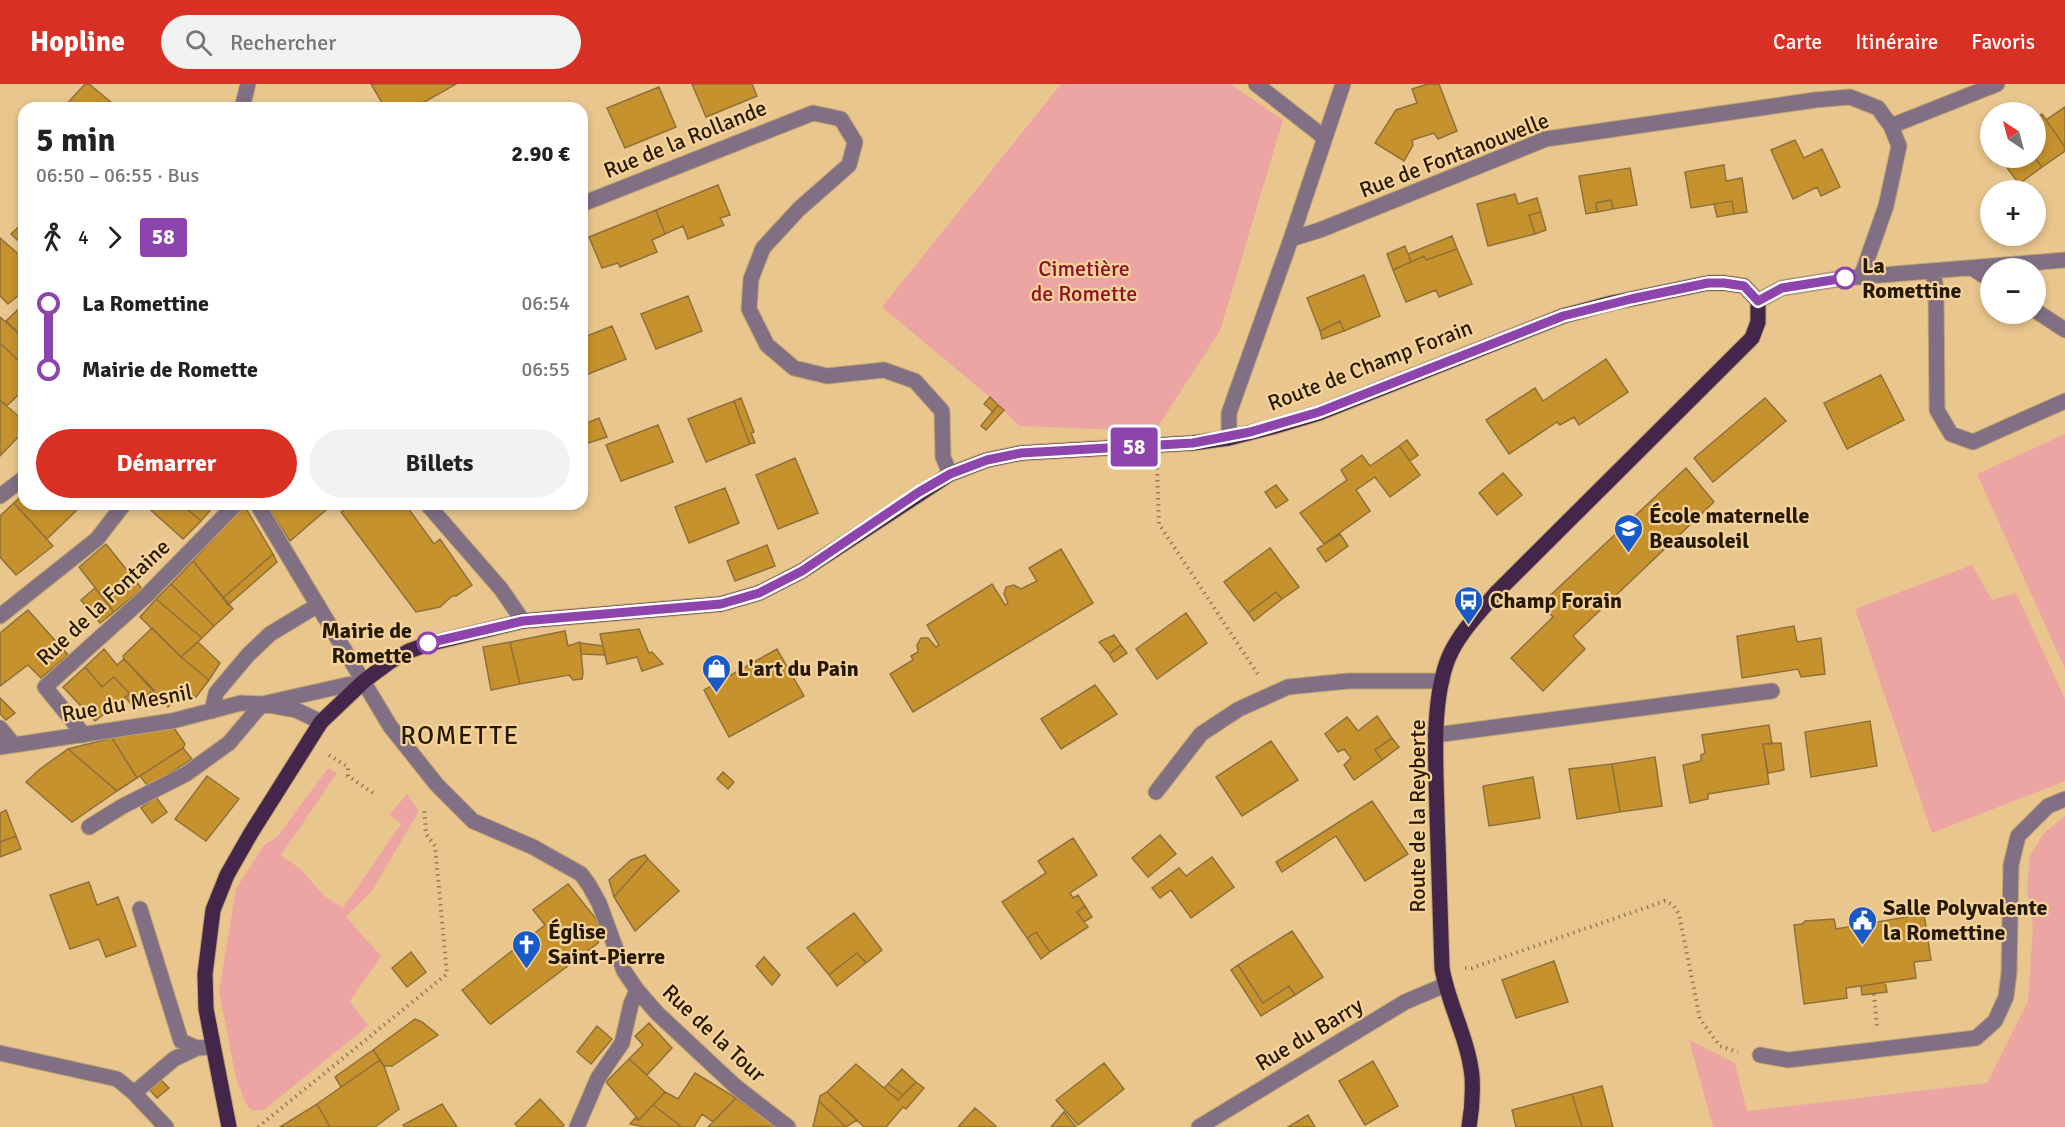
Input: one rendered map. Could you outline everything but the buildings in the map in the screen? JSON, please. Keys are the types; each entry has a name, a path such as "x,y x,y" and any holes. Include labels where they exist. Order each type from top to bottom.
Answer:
{"main road":[{"name":"Route de Champ Forain","path":"229,1127 206,1009 205,974 213,910 227,875 250,832 321,722 364,681 409,651 428,644 523,621 721,604 759,593 802,571 919,492 950,474 987,460 1021,453 1156,446 1228,438 1319,412 1563,316 1612,303 1708,283 1744,286 1758,301"},
{"name":"Route de la Reyberte","path":"1469,1127 1472,1109 1472,1075 1442,968 1435,735 1448,661 1454,647 1496,593 1752,338 1758,322 1758,301"}],"street":[{"path":"244,102 248,84"},
{"path":"1256,84 1325,138"},
{"path":"1228,438 1229,413 1343,84"},
{"path":"1861,277 1886,206 1899,146 1891,126 1997,84"},
{"name":"Rue de Fontanouvelle","path":"1291,239 1320,230 1546,139 1850,97 1878,108 1891,126"},
{"name":"Rue de la Rollande","path":"588,202 813,113 841,119 855,142 849,165 799,209 763,248 751,279 749,309 767,345 794,368 827,376 884,370 915,381 942,411 943,457 950,474"},
{"path":"1758,301 1782,288 1861,277 2065,260"},
{"path":"1972,268 1980,273"},
{"path":"1933,271 1936,290 1936,410 1951,434 1973,442 2065,401"},
{"path":"2046,317 2065,330"},
{"path":"0,496 18,482"},
{"path":"0,616 97,539 119,510"},
{"name":"Rue de la Fontaine","path":"84,735 45,687 147,595 230,510"},
{"name":"Rue de la Tour","path":"261,510 390,726 437,785 472,821 533,847 581,874 590,885 599,903 624,971 637,990 657,1013 735,1086 788,1127"},
{"path":"432,510 501,589 523,621"},
{"path":"212,711 216,693 248,655 270,634 318,605"},
{"name":"Rue du Mesnil","path":"262,704 364,681"},
{"path":"1156,792 1201,734 1239,709 1288,687 1348,681 1443,681"},
{"path":"1435,735 1772,691"},
{"name":"Rue du Mesnil","path":"7,746 172,721 240,703 296,710 321,722"},
{"path":"89,827 123,806 186,774 229,743 262,704"},
{"path":"0,728 7,746"},
{"path":"1760,1055 1788,1060 1976,1038 1995,1021 2006,997 2009,973 2011,865 2018,836 2048,806 2065,799"},
{"path":"140,909 181,1041 197,1048"},
{"name":"Rue du Barry","path":"1199,1127 1404,1002 1445,985"},
{"path":"577,1127 598,1078 622,1043 631,1004 637,990"},
{"path":"134,1093 174,1059 197,1048 213,1047"},
{"path":"0,1053 117,1079 134,1093 166,1127"}],"path":[{"path":"1156,446 1159,524 1272,694"},
{"path":"337,759 348,767 348,776 373,793"},
{"path":"258,1127 447,974 435,846 426,834 424,803"},
{"path":"1442,968 1472,968 1665,901 1673,905 1679,914 1700,1019 1720,1046 1734,1051 1760,1055"},
{"path":"1874,994 1879,1049"}],"green space":[{"name":"Cimetière de Romette","path":"1061,84 1230,84 1283,120 1220,331 1155,431 1019,426 990,397 882,307"},
{"path":"2065,434 2065,669 1977,474"},
{"path":"1972,565 1992,600 2016,593 2065,699 2065,781 1932,833 1855,609"},
{"path":"328,768 337,773 281,855 303,871 323,895 343,908 401,824 389,815 407,794 419,811 372,891 346,917 381,956 350,1001 368,1026 265,1109 252,1111 246,1104 236,1078 219,991 236,889 264,845 277,837"},
{"path":"2065,816 2065,1127 1713,1127 1689,1040 1735,1063 1747,1111 1987,1083 2028,1001 2033,928 2027,888 2030,856 2044,833"}],"bus line":[{"name":"58","path":"428,643 523,621 721,604 759,593 802,571 919,492 950,474 987,460 1021,453 1156,446 1228,438 1319,412 1517,333 1596,307 1708,283 1744,286 1758,301 1782,288 1845,278"}],"place":[{"name":"La Romettine","path":"1845,278"},
{"name":"École maternelle Beausoleil","path":"1628,554"},
{"name":"Champ Forain","path":"1469,626"},
{"name":"Mairie de Romette","path":"428,643"},
{"name":"L'art du Pain","path":"716,694"},
{"name":"Salle Polyvalente la Romettine","path":"1862,946"},
{"name":"Église Saint-Pierre","path":"527,970"}],"district":[{"name":"ROMETTE","path":"460,736"}]}
